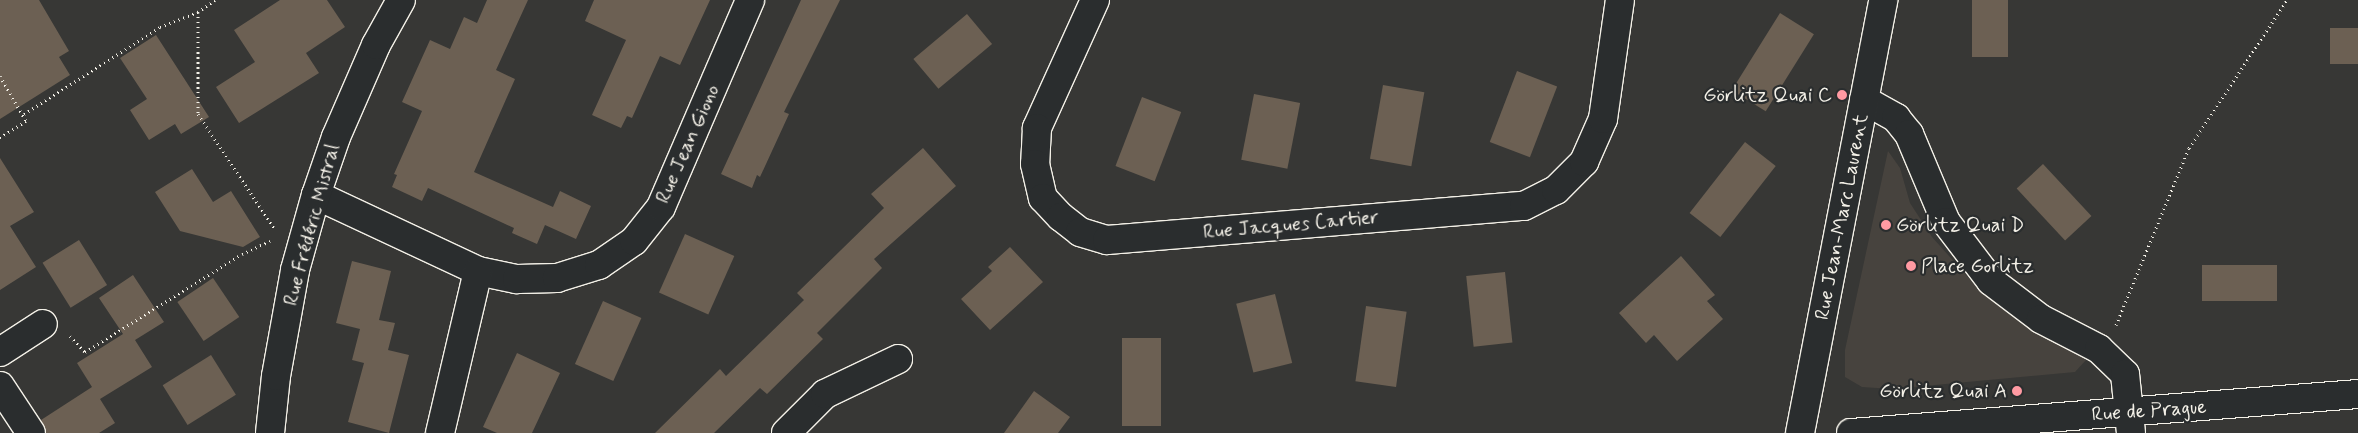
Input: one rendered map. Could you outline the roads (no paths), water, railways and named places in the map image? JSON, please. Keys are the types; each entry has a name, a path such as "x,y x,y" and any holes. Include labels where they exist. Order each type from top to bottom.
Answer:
{"street":[{"name":"Rue Frédéric Mistral","path":"270,433 276,376 295,270 316,196 336,137 376,45 401,0"},
{"name":"Rue Jean Giono","path":"316,196 478,271 517,279 557,278 599,265 634,241 661,208 750,0"},
{"name":"Rue Jacques Cartier","path":"1095,0 1037,128 1034,164 1043,198 1061,217 1080,232 1107,240 1524,206 1556,190 1584,162 1603,119 1620,0"},
{"name":"Rue Jean-Marc Laurent","path":"1800,433 1884,0"},
{"path":"1864,100 1896,118 1909,134 1946,222 1991,281 2040,319 2099,349 2126,374 2130,423"},
{"path":"440,433 478,271"},
{"path":"0,352 43,324"},
{"path":"786,433 825,394 898,359"},
{"path":"0,386 30,433"},
{"name":"Rue de Prague","path":"1851,433 2130,423 2358,394"}],"place":[{"name":"Görlitz Quai C","path":"1842,95"},
{"name":"Görlitz Quai D","path":"1886,225"},
{"name":"Place Gorlitz","path":"1911,266"},
{"name":"Görlitz Quai A","path":"2017,391"}]}
